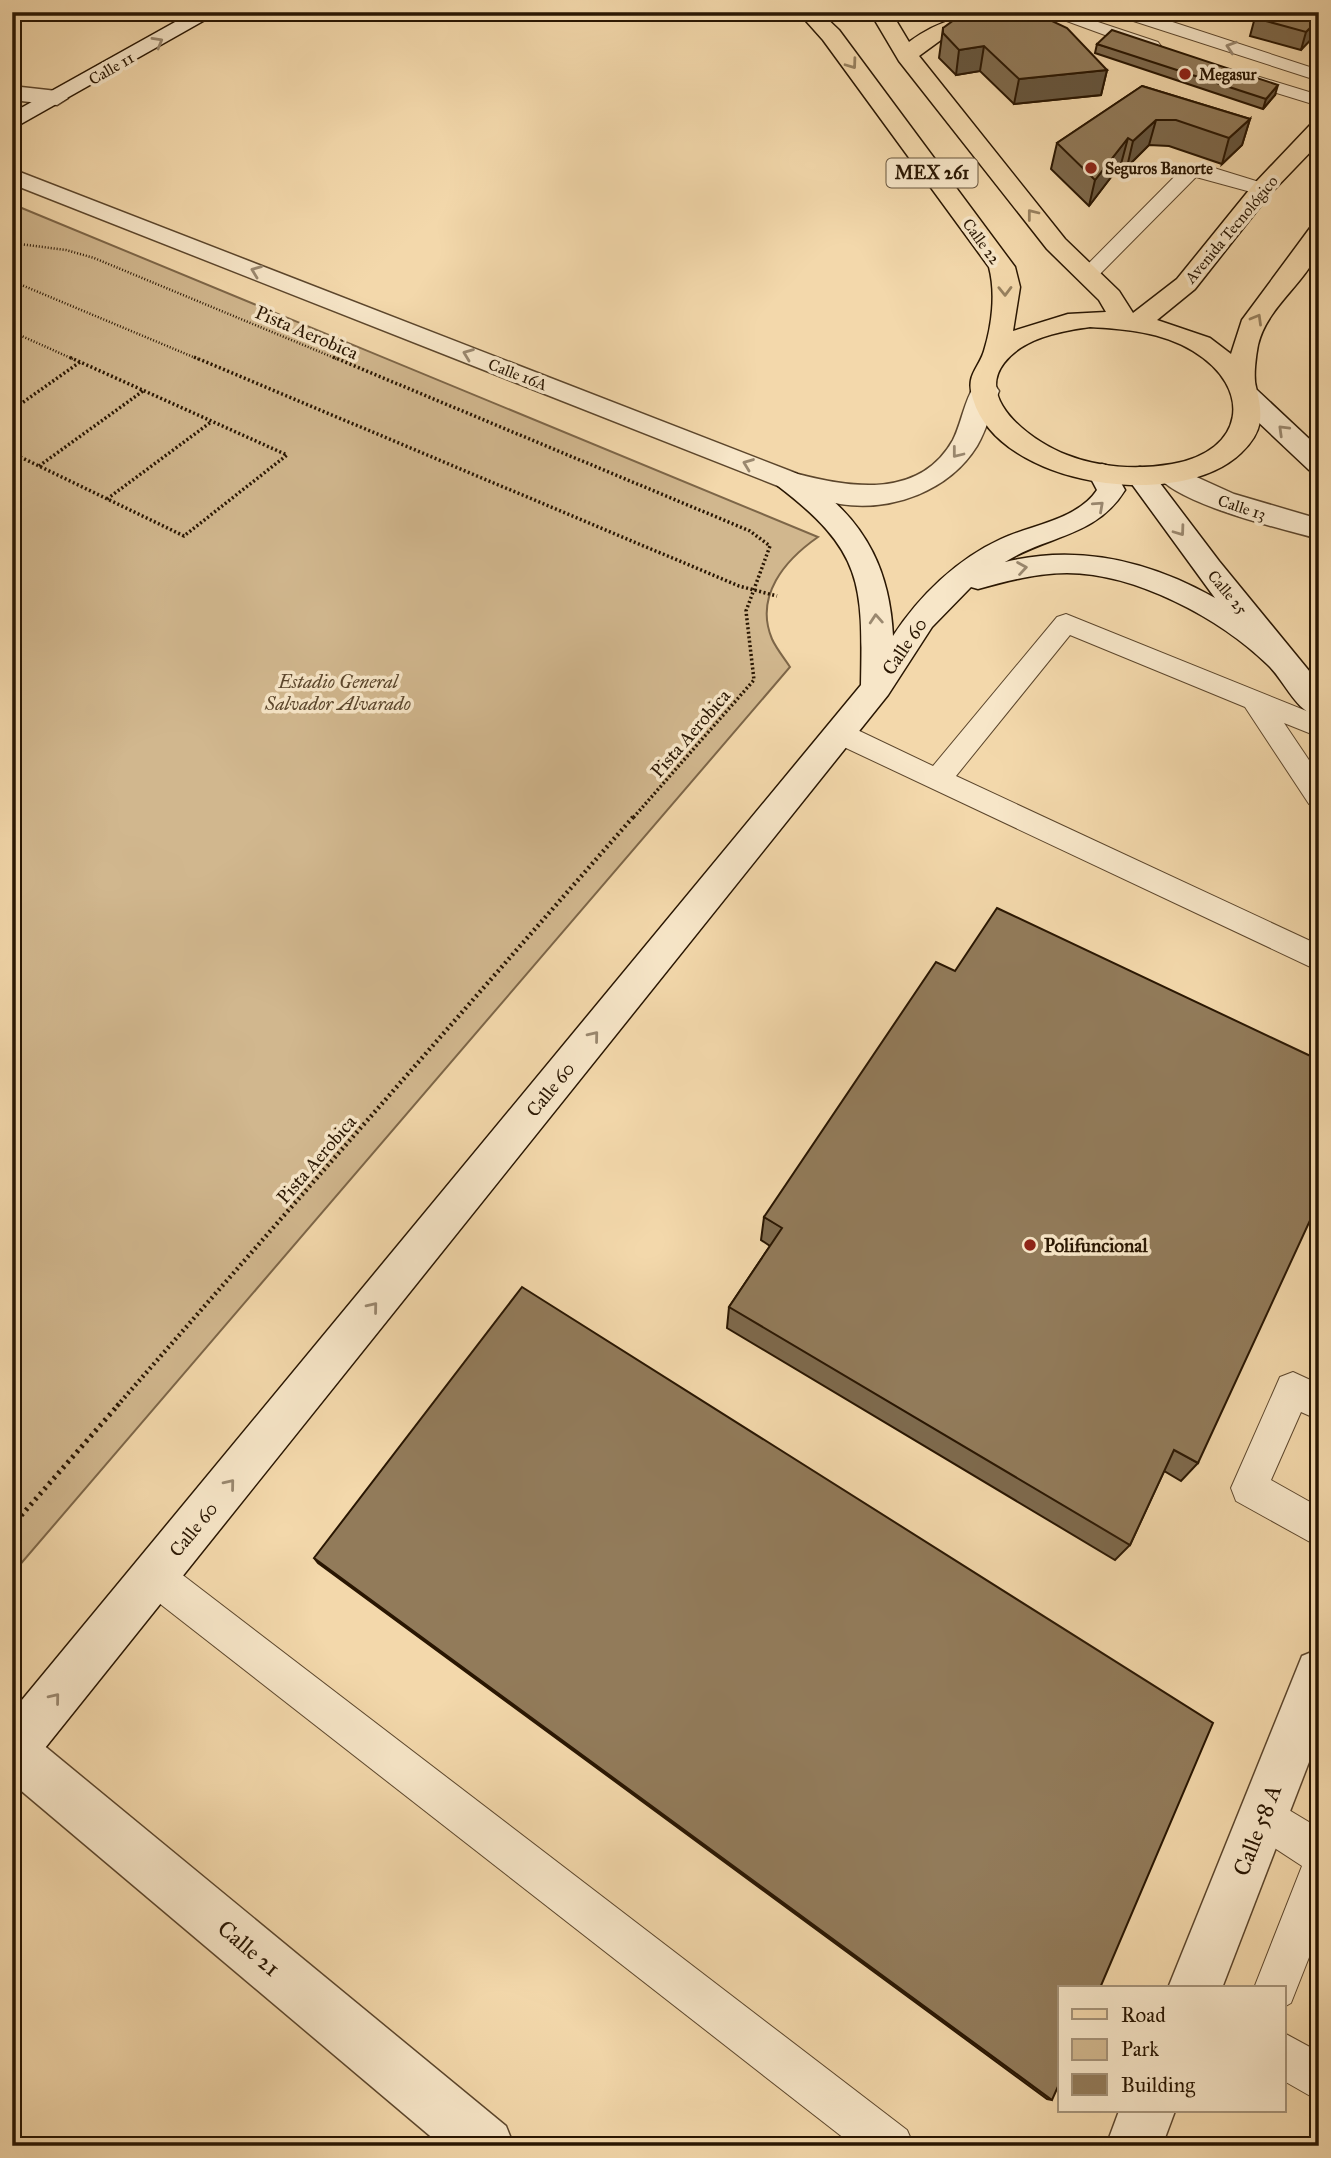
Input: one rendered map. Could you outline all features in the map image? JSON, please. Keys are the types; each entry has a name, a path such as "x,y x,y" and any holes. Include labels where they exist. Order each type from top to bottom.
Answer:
{"main road":[{"name":"Calle 11","path":"12,122 209,12"},
{"name":"Calle 22","path":"808,12 831,35 1002,267 1007,287 997,352"},
{"name":"MEX 261","path":"880,12 907,56 1055,244 1110,296 1131,322"},
{"path":"907,56 920,40 944,28 998,12"},
{"path":"12,93 57,98"},
{"name":"Avenida Tecnológico","path":"1131,322 1186,284 1262,189 1319,129"},
{"name":"Calle 16A","path":"12,176 788,480 845,495 894,493 924,482 946,467 963,446 985,391"},
{"path":"1319,233 1255,320 1245,345 1244,390 1248,422 1234,445 1206,464 1170,474 1140,476 1102,473 1063,463 1021,442 1003,426 991,409 985,391 985,378 997,352 1016,337 1042,326 1090,319 1131,322 1160,328 1201,346 1218,358 1244,390 1319,464"},
{"name":"Calle 60","path":"13,1751 877,687 928,612 998,552 1027,537 1089,514 1105,503 1111,490 1102,473"},
{"name":"Calle 13","path":"1170,474 1205,495 1240,508 1319,529"},
{"name":"Calle 25","path":"1140,476 1208,568 1319,706"},
{"path":"788,480 822,503 848,529 866,560 874,593 877,687"},
{"path":"956,586 1020,568 1077,563 1133,574 1186,595 1241,625 1287,663"},
{"name":"Calle 58 A","path":"1196,1986 1319,1673"},
{"name":"Calle 21","path":"13,1751 486,2146"},
{"path":"1134,2146 1147,2112"}],"lane":[{"path":"1050,12 1168,51"},
{"path":"1139,14 1319,76"},
{"path":"1220,69 1319,102"},
{"path":"1088,275 1189,173 1201,170 1262,189"},
{"path":"937,780 1066,623 1319,727"},
{"path":"1254,700 1319,797"},
{"path":"839,733 1319,959"},
{"path":"1319,1403 1293,1389 1249,1488 1319,1528"},
{"path":"154,1576 891,2146"},
{"path":"1262,1815 1319,1853"},
{"path":"1277,1986 1319,1875"},
{"path":"1286,2056 1319,2079"}],"path":[{"name":"Pista Aerobica","path":"12,243 66,250 94,258 750,531 770,546 769,562 751,590 745,615 750,647 757,665 754,680 12,1527"},
{"path":"12,281 751,590 777,596"},
{"path":"12,335 15,333 287,455 184,536 12,453"},
{"path":"12,410 80,362"},
{"path":"39,466 144,391"},
{"path":"107,499 212,421"}],"green space":[{"name":"Estadio General Salvador Alvarado","path":"12,204 818,537 784,568 770,594 767,623 772,639 790,667 12,1574"}],"building":[{"path":"1008,12 1033,12 1067,28 1107,70 1019,79 984,46 959,50 943,33 943,28 954,20"},
{"path":"1261,12 1319,12 1319,19 1306,32 1255,18"},
{"path":"1112,30 1278,85 1266,99 1097,44"},
{"path":"1142,86 1250,119 1229,138 1176,120 1156,120 1133,141 1128,138 1095,180 1057,143"},
{"name":"Polifuncional","path":"997,908 1319,1060 1319,1201 1198,1463 1174,1450 1130,1545 729,1307 782,1228 764,1217 936,962 955,971"},
{"path":"522,1287 1213,1723 1101,1986 1058,1986 1058,2086 1052,2100 314,1558"}],"place":[{"name":"Megasur","path":"1185,74"},
{"name":"Seguros Banorte","path":"1091,168"},
{"name":"Polifuncional","path":"1030,1245"}]}
